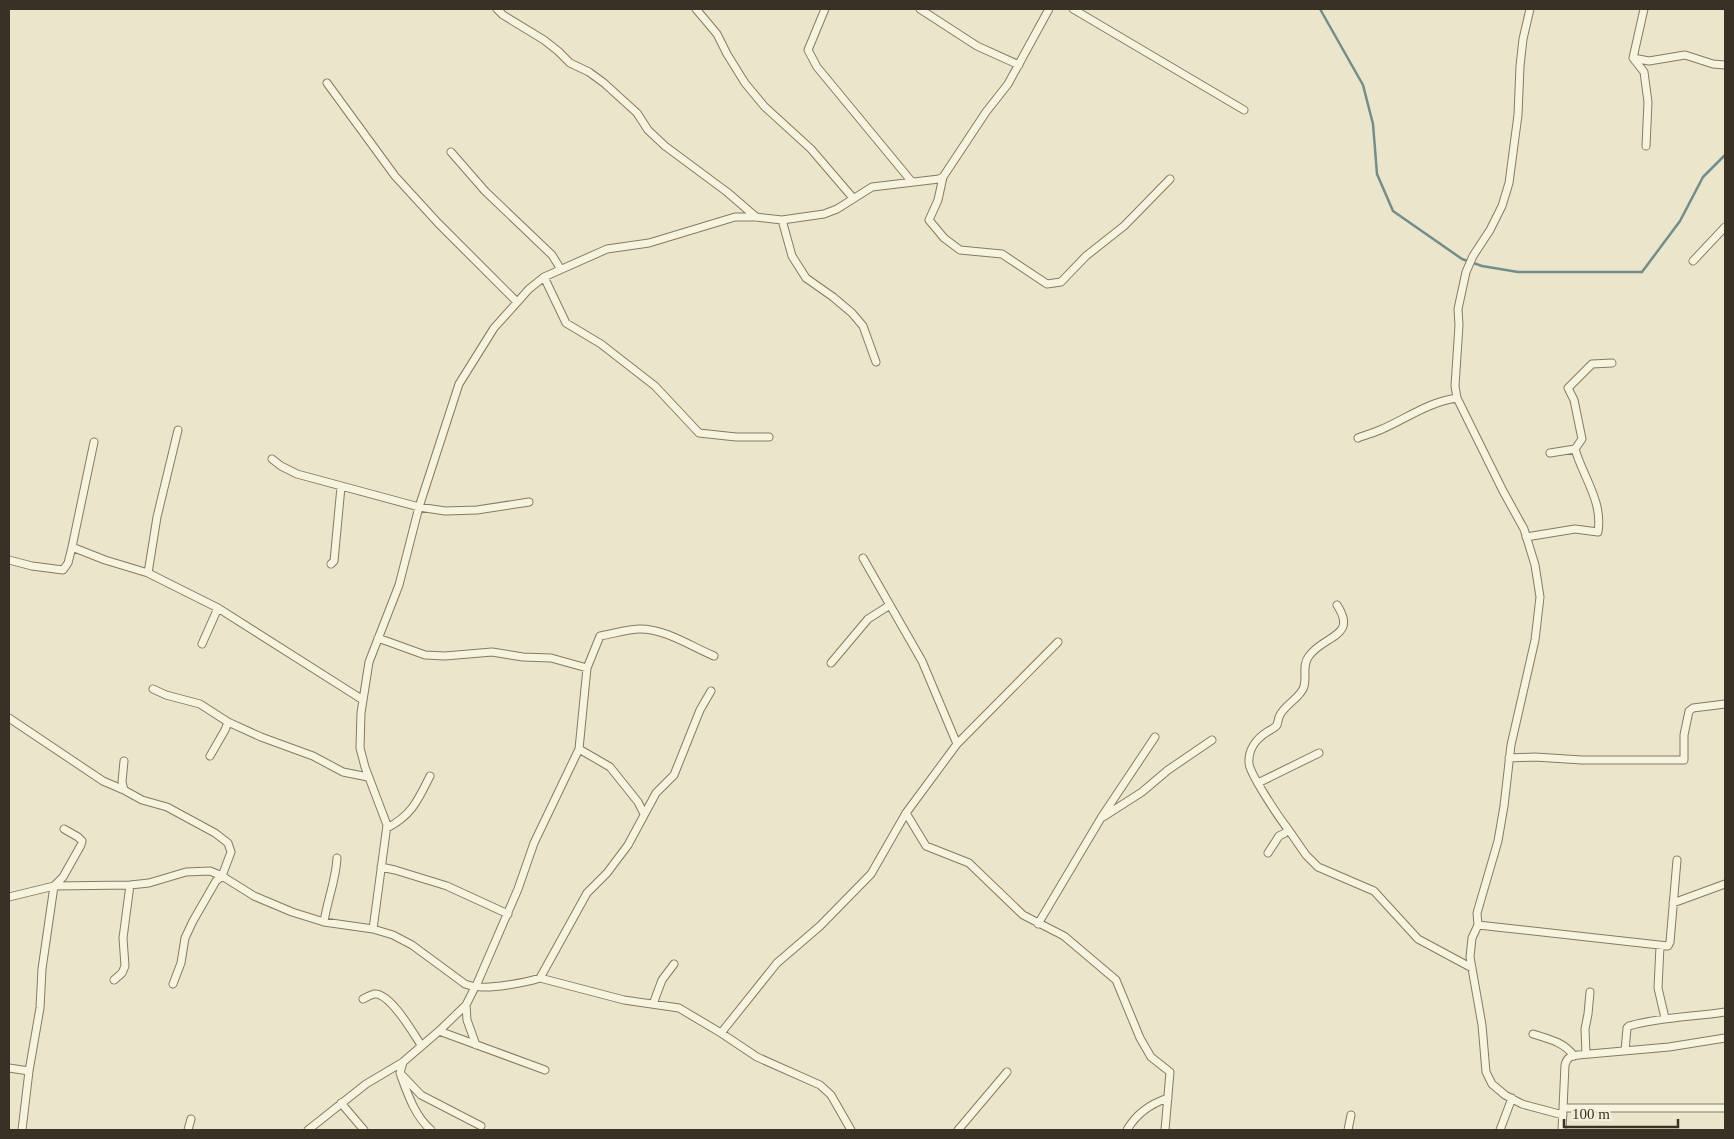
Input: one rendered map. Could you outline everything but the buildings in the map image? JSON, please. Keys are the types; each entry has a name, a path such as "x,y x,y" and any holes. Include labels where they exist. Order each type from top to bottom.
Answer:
{"street":[{"path":"497,9 503,15 558,51 570,63 589,72 604,83 637,112 648,130 665,146 727,192 756,217"},
{"path":"696,9 717,34 727,54 751,91 764,106 811,149 853,198"},
{"path":"824,9 808,50 817,67 912,182"},
{"path":"920,9 978,46 1019,65"},
{"path":"1049,9 1008,84 986,112 943,176 938,200 929,220 944,238 960,250 1002,254 1047,284 1061,282 1086,256 1124,226 1170,179"},
{"path":"1073,9 1244,110"},
{"path":"1530,9 1523,39 1518,115 1509,184 1498,214 1472,258 1458,309 1459,324 1455,386 1457,398 1526,537 1535,564 1540,597 1535,640 1514,728 1498,841 1477,913 1478,925 1472,938 1470,957 1482,1025 1486,1072 1492,1084 1505,1095 1522,1104 1564,1111 1725,1108"},
{"path":"1633,58 1644,9"},
{"path":"1633,58 1649,61 1685,55 1713,64 1725,65"},
{"path":"1633,58 1644,72 1648,102 1646,146"},
{"path":"327,83 395,176 438,223 517,302"},
{"path":"451,152 485,190 552,255 560,268"},
{"path":"373,929 387,828 368,777 360,748 363,700 369,662 399,585 413,538 419,507 460,384 494,328 528,289 544,277 560,268 607,249 649,244 735,217 782,220 824,214 837,209 872,187 943,176"},
{"path":"782,220 792,256 806,278 833,297 863,326 876,362"},
{"path":"1693,261 1725,227"},
{"path":"544,277 566,323 601,344 655,386 699,433 736,437 768,436"},
{"path":"1550,453 1575,449 1582,439 1574,400 1568,388 1592,364 1612,363"},
{"path":"1358,438 1381,430 1426,407 1457,398"},
{"path":"148,573 157,517 178,430"},
{"path":"9,560 32,566 63,570 68,563 72,547 94,442"},
{"path":"1526,537 1575,528 1598,532 1600,520 1597,503 1575,449"},
{"path":"272,459 296,474 419,507 445,511 469,510 529,502"},
{"path":"331,564 334,561 342,487"},
{"path":"72,547 105,560 148,573 218,608 363,700"},
{"path":"863,558 922,661 958,744"},
{"path":"831,663 868,619 890,605"},
{"path":"1337,605 1344,616 1345,623 1342,630 1308,656 1304,666 1305,682 1302,690 1280,713 1278,725 1254,743 1249,754 1248,766 1306,855 1318,867 1374,891 1418,939 1472,968"},
{"path":"202,644 218,608"},
{"path":"308,1130 366,1084 403,1062 466,1005 508,914 534,844 579,749 587,668 600,636 637,629 653,630 669,635 714,656"},
{"path":"378,638 425,655 445,656 492,652 523,657 550,658 587,668"},
{"path":"721,1033 777,962 820,926 870,874 906,813 958,744 1058,642"},
{"path":"153,689 166,695 200,704 228,722 261,738 313,756 343,772 368,777"},
{"path":"540,978 587,893 607,873 628,845 656,793 674,775 700,710 711,692"},
{"path":"1509,758 1684,760 1684,735 1689,711 1694,708 1725,704"},
{"path":"9,718 104,781 142,800 167,807 228,843 231,852 222,876 216,881 185,938 182,963 173,984"},
{"path":"210,756 228,722"},
{"path":"1038,924 1101,818 1154,737"},
{"path":"1101,818 1142,792 1168,770 1212,740"},
{"path":"579,749 610,768 638,802 644,814"},
{"path":"1258,783 1319,753"},
{"path":"124,761 122,782 124,790"},
{"path":"387,828 400,821 410,812 419,800 430,776"},
{"path":"906,813 926,846 969,863 1022,915 1064,936 1116,980 1140,1038 1151,1057 1170,1072 1165,1130"},
{"path":"22,1130 29,1072 40,1008 42,969 54,886 63,877 82,841 64,829"},
{"path":"1268,852 1279,836 1288,829"},
{"path":"324,922 337,858"},
{"path":"1478,925 1668,946 1670,942 1677,860"},
{"path":"381,867 448,886 508,914"},
{"path":"9,897 54,886 130,886 149,883 186,872 210,871 222,876 254,896 292,912 324,922 373,929 394,935 412,945 465,984 485,987 528,982 540,978 624,1000 679,1008 757,1057 820,1085 831,1094 851,1130"},
{"path":"1673,903 1725,884"},
{"path":"114,980 122,973 125,966 123,938 130,886"},
{"path":"1660,946 1658,983 1665,1018"},
{"path":"653,1004 662,980 674,964"},
{"path":"1586,1054 1585,1029 1590,992"},
{"path":"363,999 375,994 388,1001 396,1008 421,1045"},
{"path":"466,1005 467,1020 476,1044"},
{"path":"1625,1051 1626,1028 1629,1026 1665,1018 1696,1017 1725,1012"},
{"path":"439,1031 545,1070"},
{"path":"1533,1034 1560,1043 1569,1049 1574,1056"},
{"path":"1562,1130 1566,1062 1568,1058 1586,1054 1669,1047 1725,1038"},
{"path":"403,1062 400,1073 410,1100 424,1124 431,1130"},
{"path":"9,1068 29,1072"},
{"path":"958,1130 1007,1072"},
{"path":"400,1073 421,1095 481,1126"},
{"path":"1127,1130 1134,1118 1154,1102 1168,1098"},
{"path":"1500,1130 1512,1098"},
{"path":"341,1102 364,1130"},
{"path":"1348,1130 1351,1115"},
{"path":"188,1130 191,1120"}],"waterway":[{"path":"1320,9 1363,85 1373,124 1377,174 1393,211 1462,259 1482,266 1518,272 1642,272 1680,221 1703,177 1725,155"}]}
